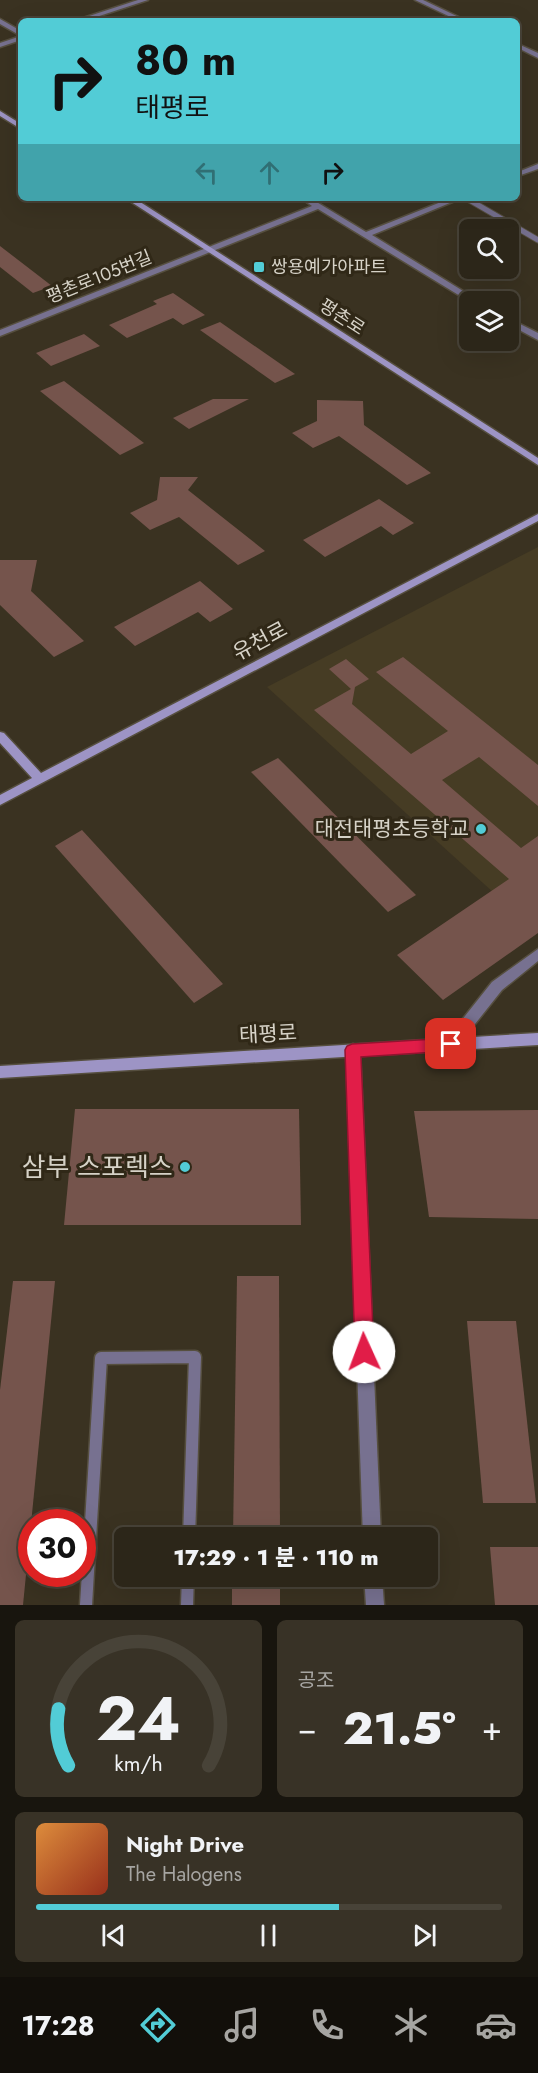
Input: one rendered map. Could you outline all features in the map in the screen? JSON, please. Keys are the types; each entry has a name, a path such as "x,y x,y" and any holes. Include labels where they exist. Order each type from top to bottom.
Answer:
{"main road":[{"path":"0,113 18,125"},
{"name":"평촌로","path":"134,201 538,462"},
{"name":"유천로","path":"0,800 538,517"},
{"path":"0,736 40,779"},
{"name":"태평로","path":"0,1072 538,1039"}],"street":[{"path":"87,18 145,0"},
{"path":"418,0 457,18"},
{"path":"0,21 18,34"},
{"path":"0,45 18,37"},
{"path":"520,47 538,56"},
{"path":"520,173 538,166"},
{"path":"310,201 459,291"},
{"path":"365,235 450,201"},
{"name":"평촌로105번길","path":"0,333 318,206"},
{"path":"519,327 538,338"},
{"path":"451,1044 497,986 538,954"},
{"path":"352,1050 372,1527"},
{"path":"374,1587 375,1605"}],"lane":[{"path":"471,201 538,240"},
{"path":"86,1605 101,1358 195,1357 189,1527"},
{"path":"187,1605 188,1587"}],"shaded area":[{"name":"대전태평초등학교","path":"538,547 538,933 267,687"}],"building":[{"path":"0,246 52,286 33,293 0,267"},
{"path":"173,293 205,315 183,325 173,318 127,338 109,325 157,304 153,301"},
{"path":"220,322 295,374 275,383 200,330"},
{"path":"84,334 100,346 51,366 36,353"},
{"path":"64,381 144,443 120,455 40,391"},
{"path":"213,399 249,399 189,429 173,418"},
{"path":"317,400 363,401 364,425 431,473 407,485 339,436 313,448 292,433 317,421"},
{"path":"160,477 198,477 188,490 265,551 238,565 179,517 150,530 130,513 157,500"},
{"path":"379,499 414,523 393,535 381,526 325,557 303,540"},
{"path":"0,560 37,560 31,591 84,641 54,657 0,605"},
{"path":"200,581 233,609 210,622 198,612 135,646 114,627"},
{"path":"403,657 538,765 538,806 479,757 442,780 521,848 538,836 538,933 443,1000 397,955 509,879 314,710 351,689 329,669 346,659 369,679 355,687 352,704 411,754 448,731 376,672"},
{"path":"278,758 416,895 388,912 251,772"},
{"path":"82,830 223,984 194,1003 55,846"},
{"name":"삼부 스포렉스","path":"75,1109 299,1109 301,1225 64,1225"},
{"path":"538,1110 538,1219 429,1217 414,1111"},
{"path":"237,1276 279,1276 280,1527 233,1527"},
{"path":"13,1281 55,1281 32,1509 18,1509 18,1587 25,1587 23,1605 0,1605 0,1390"},
{"path":"467,1321 516,1321 536,1503 483,1503"},
{"path":"490,1547 538,1547 538,1605 495,1605"},
{"path":"232,1587 280,1587 280,1605 232,1605"}],"place":[{"name":"쌍용예가아파트","path":"259,267"},
{"name":"대전태평초등학교","path":"481,829"},
{"name":"삼부 스포렉스","path":"185,1167"}],"route":[{"path":"364,1352 352,1050 451,1044"}]}
